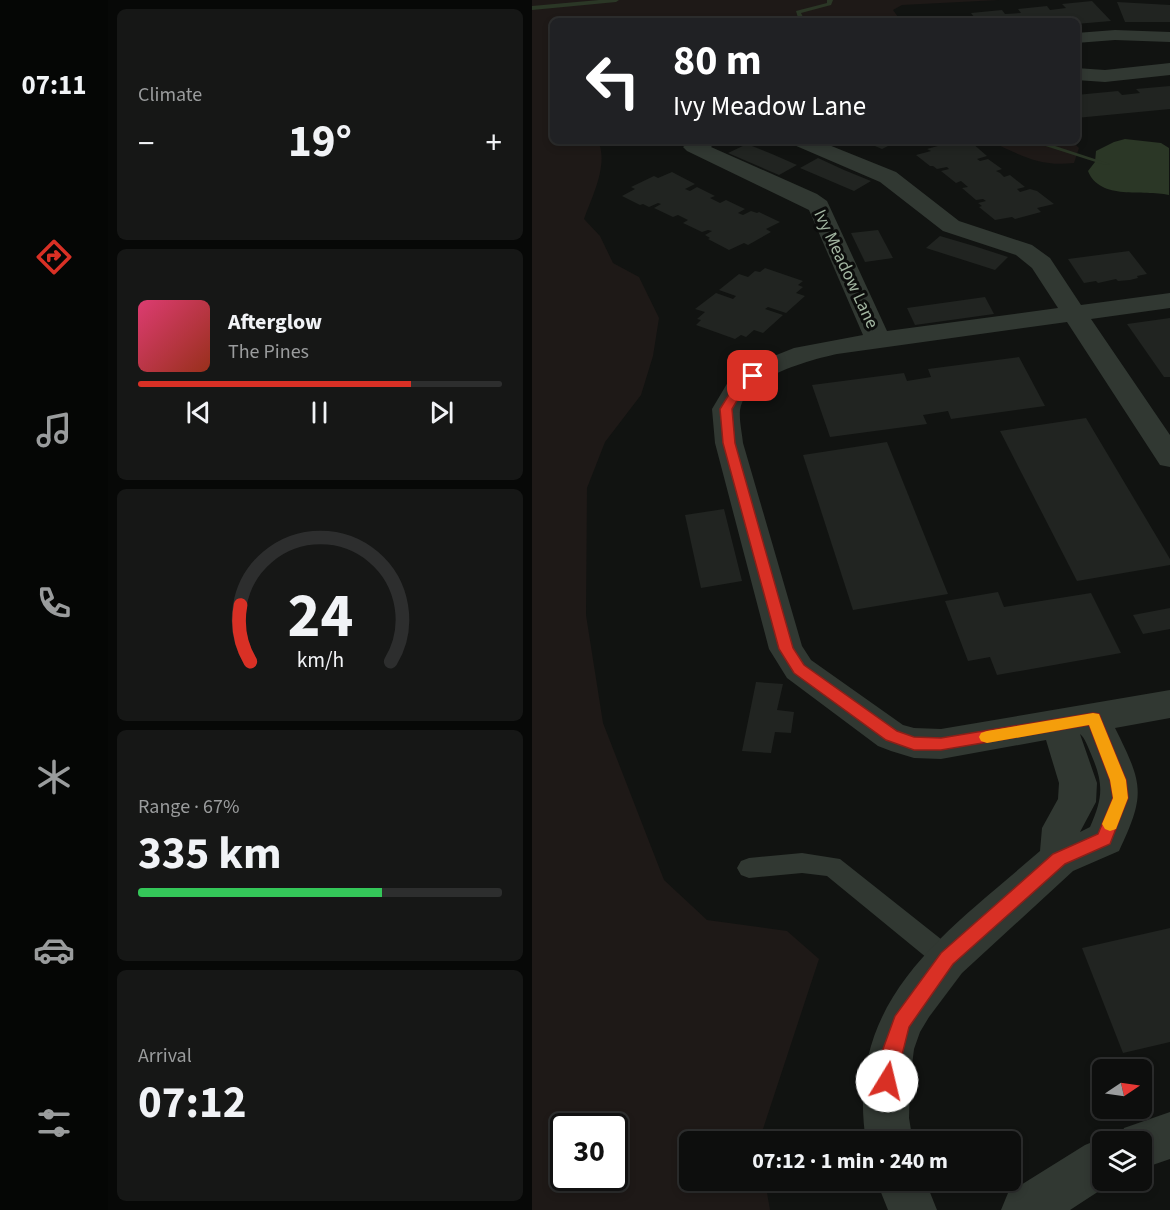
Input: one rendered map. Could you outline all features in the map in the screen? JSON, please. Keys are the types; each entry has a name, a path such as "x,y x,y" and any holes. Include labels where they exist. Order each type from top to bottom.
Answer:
{"street":[{"path":"1080,38 1115,35 1170,37"},
{"path":"1080,74 1105,76 1170,69"},
{"name":"Ivy Meadow Lane","path":"700,144 694,147 809,199 819,206 878,340"},
{"path":"808,144 888,177 951,226 1024,250 1041,263 1170,458"},
{"name":"Ivy Meadow Lane","path":"1170,300 837,346 803,354 765,369 742,383 726,409 729,443 786,649 799,669 891,736 914,743 941,744 1170,704"},
{"path":"888,1131 886,1118 887,1081 892,1049 901,1022 947,958 1059,859 1105,839 1121,798 1118,780 1110,756 1075,721"},
{"path":"1152,1141 1170,1135"},
{"path":"1025,1210 1092,1168"},
{"path":"905,1191 913,1210"}],"lane":[{"path":"750,868 802,863 832,866 947,958"}],"shaded area":[{"path":"532,0 999,0 902,5 893,10 899,18 550,18 550,144 599,144 601,170 584,219 600,236 613,263 639,277 659,318 653,356 641,395 605,442 587,488 586,615 603,723 664,880 707,920 787,931 819,959 762,1131 679,1131 679,1191 767,1191 770,1210 532,1210"},
{"path":"1125,139 1161,143 1169,148 1169,195 1112,190 1102,187 1094,180 1088,171 1095,162 1096,151"},
{"path":"996,144 1075,144 1079,148 1074,163 1062,164 1030,159"}],"building":[{"path":"1092,1 1111,21 1080,24 1080,18 975,18 971,13 1002,10 1005,14 1021,13 1018,9 1047,6 1050,10 1066,8 1062,4"},
{"path":"1117,2 1170,5 1170,22 1125,22"},
{"path":"1170,86 1170,109 1080,118 1080,95 1118,91 1122,95 1140,93 1136,89"},
{"path":"747,144 797,165 779,175 728,153"},
{"path":"870,144 892,144 882,149"},
{"path":"945,144 956,146 973,144 987,156 977,159 980,161 988,159 1002,169 996,171 1004,177 1010,175 1025,187 1017,189 1020,192 1030,189 1037,191 1054,204 1037,208 1041,212 1015,219 1012,217 995,220 979,207 982,206 978,203 986,201 976,200 962,188 968,187 961,181 956,183 941,171 949,169 947,167 937,169 916,155 931,151 927,149"},
{"path":"818,158 871,181 854,191 800,168"},
{"path":"672,172 695,184 685,189 690,191 697,187 715,196 710,198 720,203 726,200 745,209 738,213 743,215 751,211 759,212 780,222 766,229 771,232 748,245 744,243 729,250 708,239 710,238 705,235 712,231 702,232 683,223 688,220 678,215 673,217 654,208 661,204 649,207 622,196 635,189 631,187 654,176 658,178"},
{"path":"878,230 893,258 865,262 851,233"},
{"path":"940,236 1008,257 995,270 926,248"},
{"path":"1129,251 1147,274 1130,280 1118,281 1116,279 1084,283 1068,259"},
{"path":"765,268 803,281 798,285 803,287 796,293 805,296 786,313 768,307 765,309 783,315 763,333 754,330 746,337 741,335 735,339 696,325 701,320 697,319 705,312 695,309 716,293 733,299 736,296 719,290 739,274 748,277 755,271 760,272"},
{"path":"985,297 994,314 915,325 907,308"},
{"path":"1170,318 1170,377 1164,377 1127,324"},
{"path":"1019,357 1045,406 951,419 948,411 923,415 927,424 830,437 812,385 904,373 907,381 931,377 928,369"},
{"path":"1086,418 1170,559 1170,565 1077,581 1000,431"},
{"path":"887,442 948,594 853,610 803,455"},
{"path":"724,509 742,581 701,588 685,515"},
{"path":"998,592 1004,607 1091,593 1121,653 997,675 990,657 968,661 945,601"},
{"path":"1170,608 1170,629 1143,634 1133,615"},
{"path":"756,682 783,684 777,710 794,712 791,733 775,732 771,753 742,751"},
{"path":"1170,928 1170,1042 1123,1053 1082,948"}],"waterway":[{"path":"532,8 616,0"},
{"path":"801,18 798,12 829,4 830,0"},
{"path":"1043,144 1107,164"}],"slow traffic":[{"path":"987,737 1093,719 1110,756 1121,798 1110,824"}],"route":[{"path":"753,376 742,383 726,409 729,443 786,649 799,669 891,736 914,743 941,744 1093,719 1118,780 1121,798 1105,839 1059,859 947,958 901,1022 892,1049 887,1081"}]}
